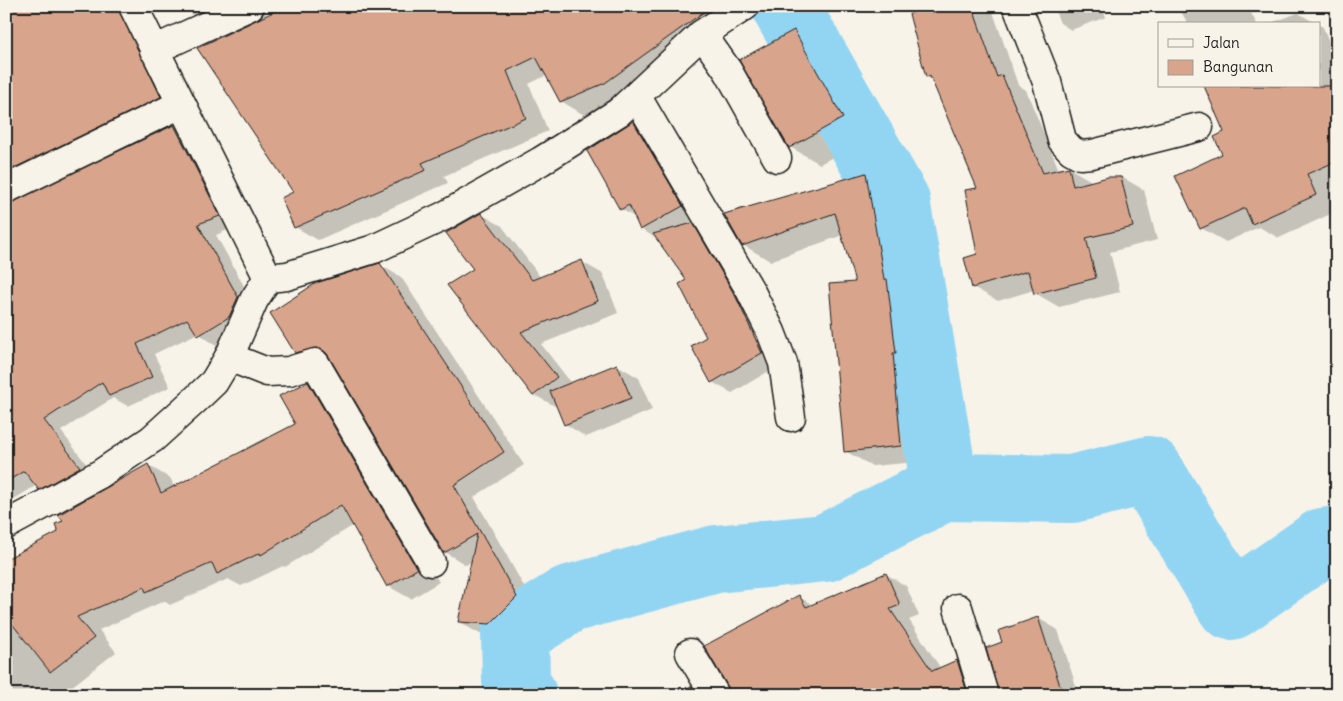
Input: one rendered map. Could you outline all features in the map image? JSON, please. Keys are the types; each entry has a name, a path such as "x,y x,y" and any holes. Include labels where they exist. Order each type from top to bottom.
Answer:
{"street":[{"path":"134,6 154,50 268,278"},
{"path":"154,50 250,6"},
{"path":"268,278 287,276 374,250 444,216 541,161 619,112 637,97 659,72 707,31 745,6"},
{"path":"1017,6 1047,82 1062,140 1071,150 1080,155 1092,154 1199,127"},
{"path":"707,31 777,158"},
{"path":"637,97 750,290 771,332 784,363 791,417"},
{"path":"6,189 181,104"},
{"path":"6,525 100,474 152,439 214,382 229,357 254,300 268,278"},
{"path":"229,357 268,372 289,371 315,363 431,562"},
{"path":"958,608 984,695"},
{"path":"690,653 715,695"}],"building":[{"path":"6,6 118,6 161,97 6,172"},
{"path":"286,6 712,6 605,83 560,102 536,57 507,71 526,118 422,163 426,170 294,228 281,198 293,192 197,48"},
{"path":"934,6 972,6 997,77 1002,75 1043,173 1069,167 1073,186 1108,177 1121,177 1133,227 1086,238 1096,278 1034,294 1028,271 972,288 964,258 977,254 965,190 977,188 930,76 926,77 909,14"},
{"path":"794,30 843,118 789,148 739,60"},
{"path":"1320,86 1337,86 1337,161 1307,174 1316,195 1252,224 1245,208 1200,229 1175,176 1222,154 1214,137 1224,132 1205,88 1320,88"},
{"path":"633,121 683,206 640,230 629,205 620,210 587,151"},
{"path":"174,125 220,216 198,224 238,297 229,317 198,336 187,319 137,344 152,377 109,396 102,382 44,420 80,467 39,490 24,471 6,482 6,204"},
{"path":"866,173 884,279 887,279 896,353 893,353 901,446 844,452 829,284 855,282 835,213 742,246 724,214"},
{"path":"481,213 532,280 582,260 598,301 521,332 557,377 533,396 447,285 473,269 446,233"},
{"path":"693,223 736,297 762,353 711,383 691,346 706,337 679,284 686,280 653,234"},
{"path":"380,263 504,452 454,485 517,597 490,624 458,622 477,534 444,553 328,355 317,348 295,353 270,313 316,283"},
{"path":"617,364 631,398 564,425 550,391"},
{"path":"308,382 417,569 387,587 341,505 261,555 260,553 217,574 212,563 146,592 144,587 77,617 94,638 50,672 6,616 6,559 58,532 55,524 63,521 58,515 148,464 161,493 295,424 279,396"},
{"path":"886,573 900,605 890,609 932,671 957,660 968,695 731,695 704,646 799,595 806,607"},
{"path":"1038,617 1063,695 999,695 986,648 1002,642 998,631"},
{"path":"691,686 697,695 675,695"}],"waterway":[{"path":"785,6 896,201 945,487"},
{"path":"523,695 516,681 515,633 569,599 716,559 825,548 945,487 1072,489 1149,470 1231,606 1323,542 1337,540"}]}
